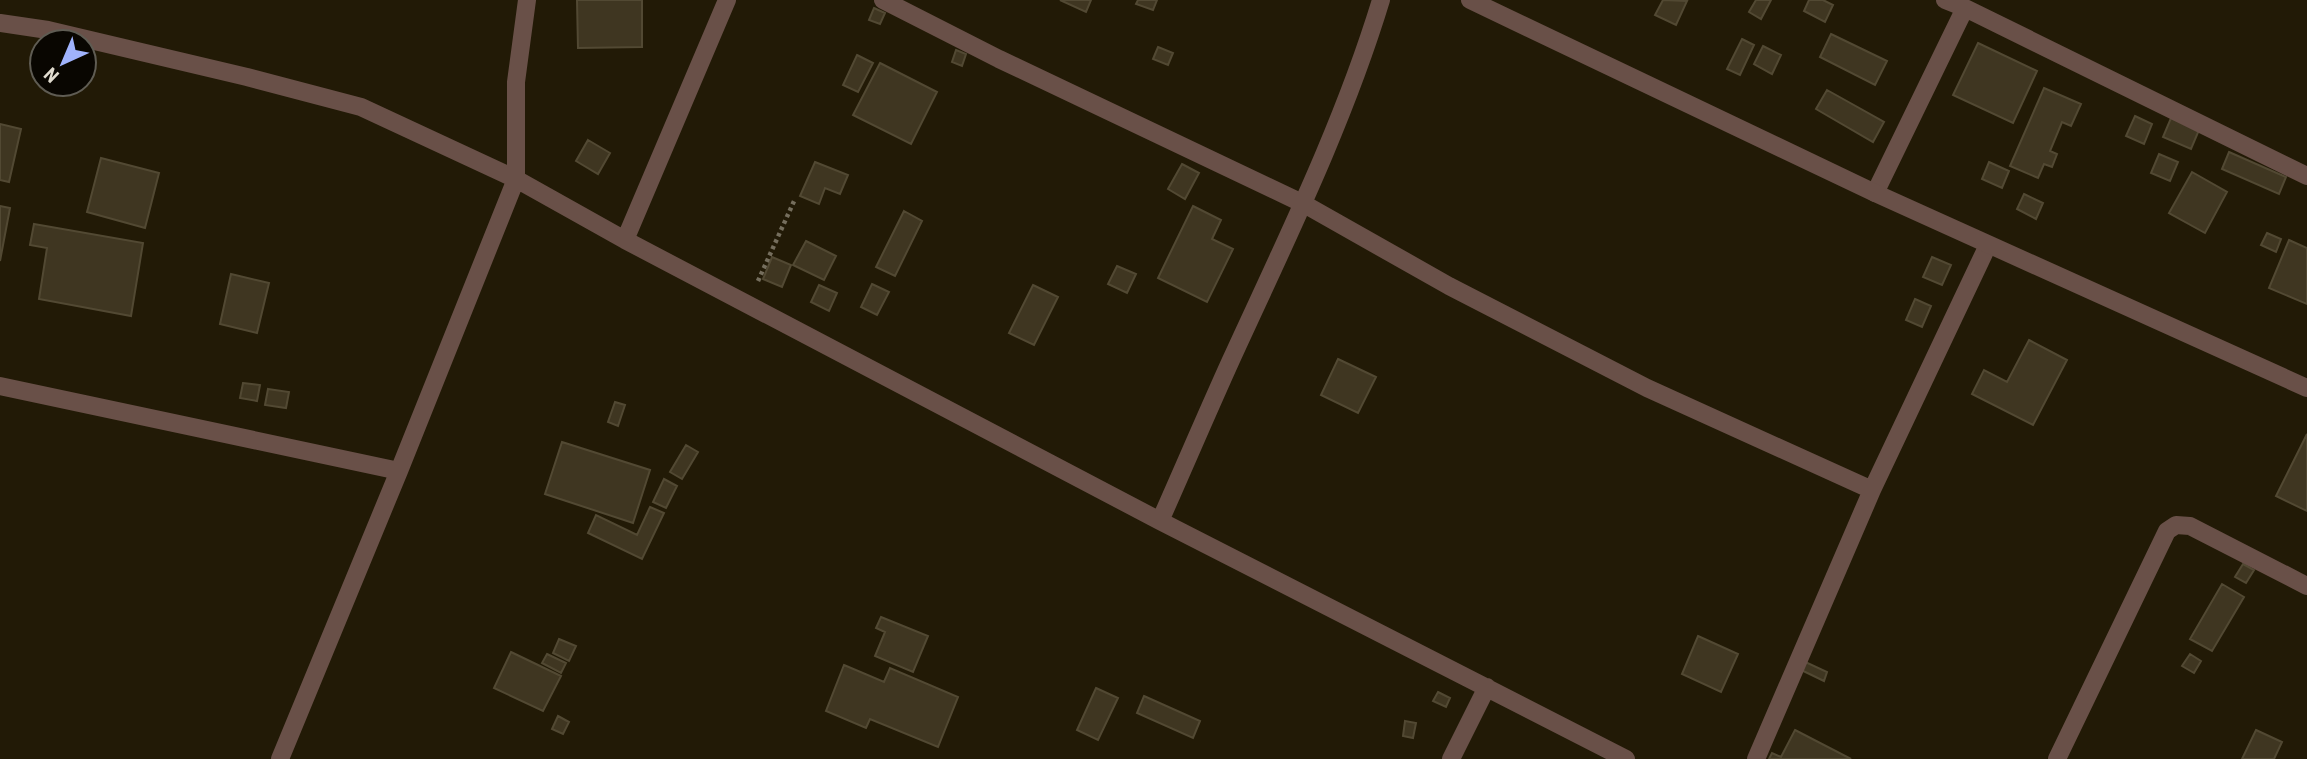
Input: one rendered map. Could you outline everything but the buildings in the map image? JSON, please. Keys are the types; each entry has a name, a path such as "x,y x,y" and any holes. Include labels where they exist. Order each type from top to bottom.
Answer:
{"street":[{"path":"279,759 516,180 516,82 527,0"},
{"path":"625,240 727,0"},
{"path":"883,0 999,59 1304,204 1449,286 1647,388 1872,490"},
{"path":"1160,521 1304,204 1369,38 1381,0"},
{"path":"1470,0 1875,193 2307,388"},
{"path":"1945,0 2307,176"},
{"path":"1875,193 1965,8"},
{"path":"0,23 62,33 361,107 516,180 1160,521 1626,759"},
{"path":"1756,759 1872,490 1988,245"},
{"path":"0,386 399,471"},
{"path":"2057,759 2167,531 2176,525 2190,526 2307,586"},
{"path":"1451,759 1487,687"}],"path":[{"path":"747,304 795,199"}]}
